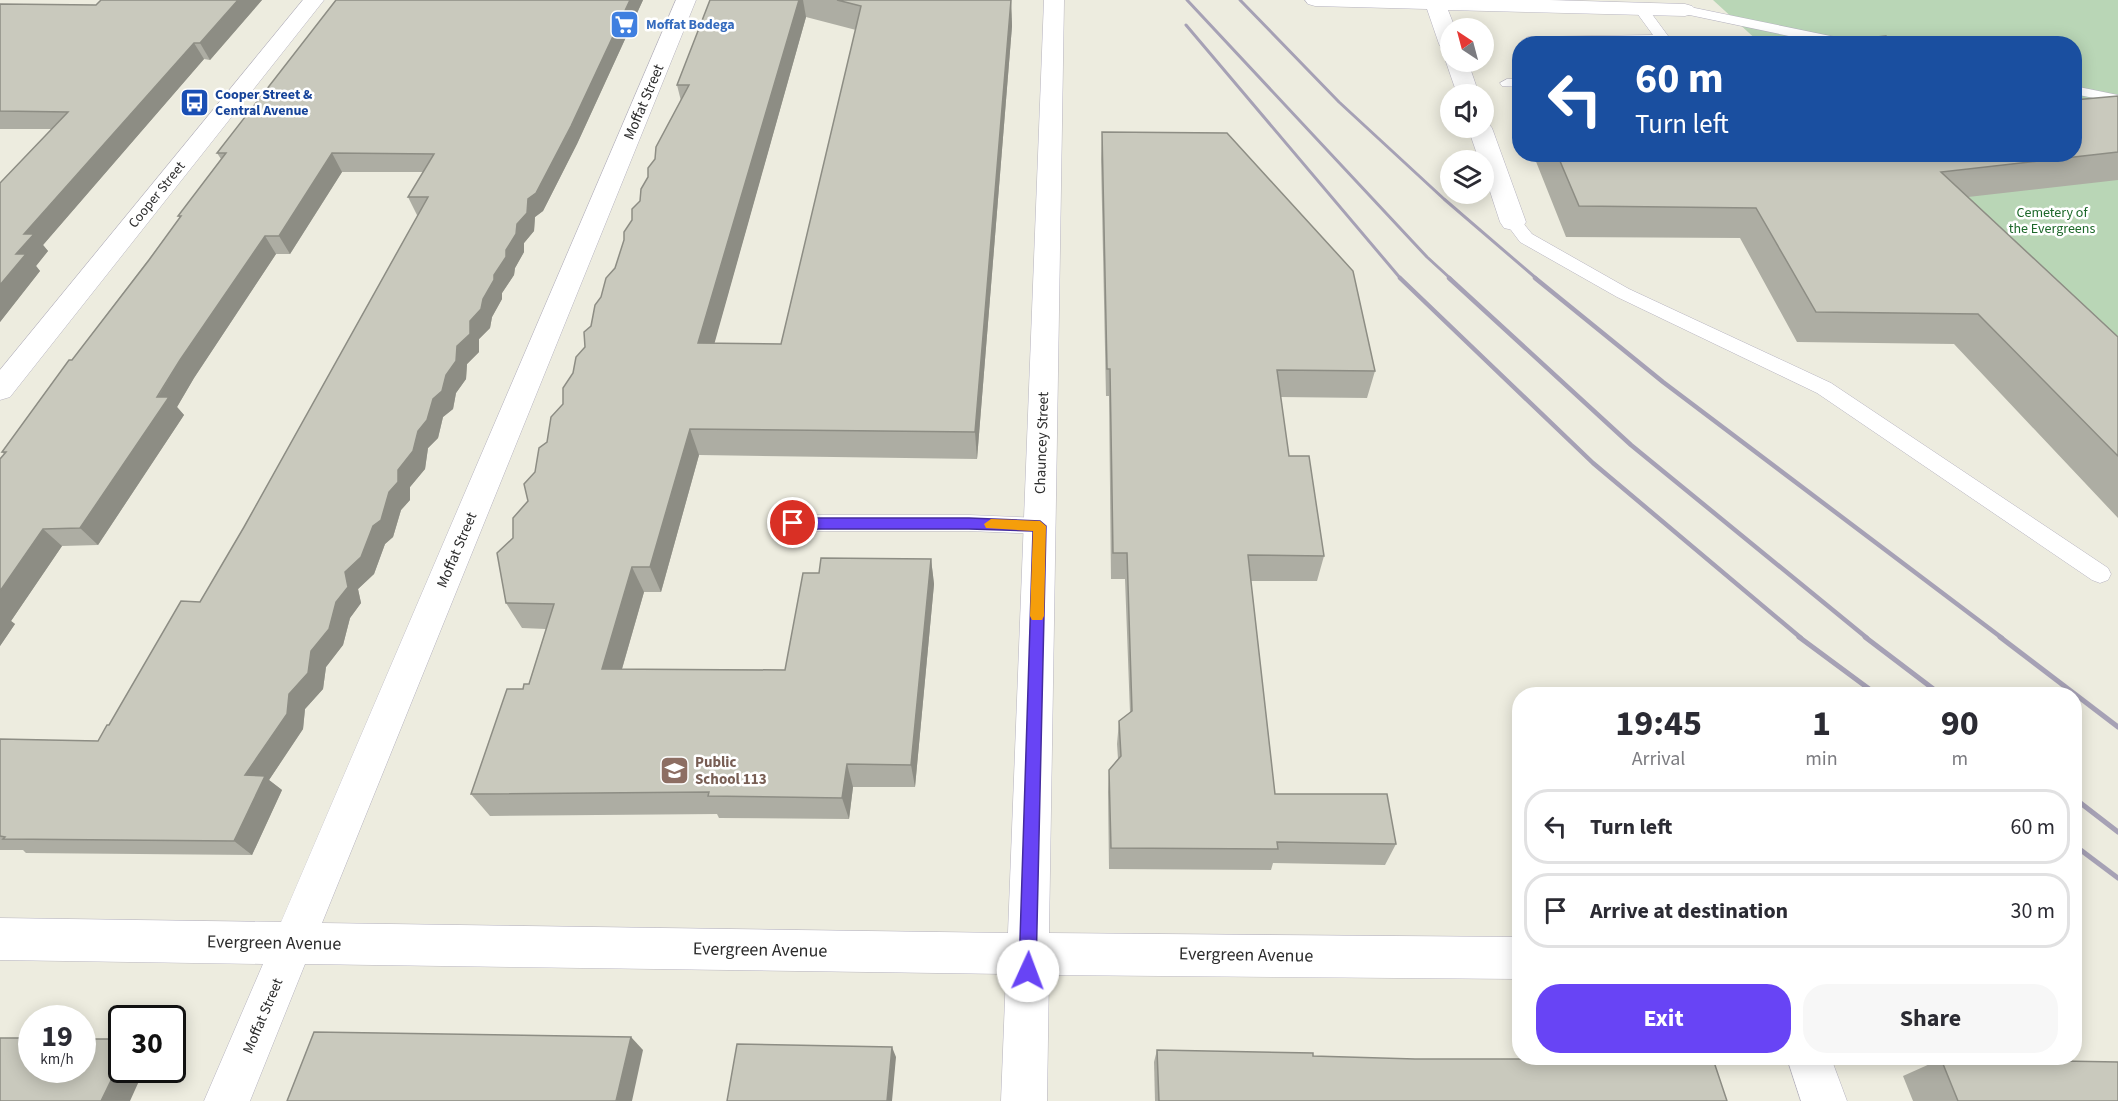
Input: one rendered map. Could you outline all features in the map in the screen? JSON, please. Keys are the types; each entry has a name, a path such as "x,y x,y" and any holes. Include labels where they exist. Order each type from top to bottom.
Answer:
{"street":[{"name":"Cooper Street","path":"0,390 314,0"},
{"name":"Moffat Street","path":"227,1101 686,0"},
{"name":"Chauncey Street","path":"1024,1101 1054,0"},
{"path":"1315,0 1685,10"},
{"path":"1435,2 1441,18"},
{"path":"1484,138 1513,222"},
{"name":"Evergreen Avenue","path":"0,939 1512,958"},
{"path":"1811,1065 1824,1101"}],"lane":[{"path":"1641,9 1661,36"},
{"path":"1685,10 1812,36"},
{"path":"2082,92 2118,99"},
{"path":"1513,222 1526,238 1623,292 1824,388 2100,574"},
{"path":"793,523 969,523 1040,526"}],"green space":[{"name":"Cemetery of the Evergreens","path":"1713,0 2118,0 2118,378 1888,162 2082,162 2082,36 1752,36"}],"building":[{"path":"101,0 238,0 200,43 194,43 24,234 34,234 16,254 26,254 0,285 0,183 68,112 0,111 0,4 96,5"},
{"path":"336,0 630,0 571,126 536,193 528,199 527,213 517,224 516,234 506,250 506,257 494,275 481,309 470,321 470,334 457,346 456,361 446,375 442,391 433,399 427,420 418,431 413,451 398,470 398,482 389,492 381,520 373,526 361,557 345,572 348,587 336,602 329,629 311,651 308,673 289,694 287,714 245,775 265,776 234,841 3,839 5,837 0,836 0,739 98,741 181,601 200,602 428,197 408,197 434,154 332,153 279,236 265,236 180,360 157,397 169,397 80,528 43,529 0,591 0,459 6,452 2,452 69,360 72,360 149,260 181,216 178,216 226,153 217,153"},
{"path":"710,0 799,0 698,343 781,344 861,6 837,0 1011,0 975,432 690,429 650,567 632,567 602,669 785,670 803,573 819,573 821,558 931,559 911,765 847,764 842,798 708,796 709,792 471,794 507,689 523,689 524,684 529,684 554,604 506,603 497,553 513,538 513,518 528,501 524,484 535,472 539,448 547,442 551,417 563,404 563,388 573,373 576,357 585,347 584,332 591,326 595,305 601,297 606,278 615,268 624,240 624,232 632,220 632,209 640,201 641,189 648,177 648,168 655,159 656,147 689,85 677,85"},
{"path":"2118,96 2118,152 2082,156 2082,99"},
{"path":"1102,132 1227,133 1353,271 1375,371 1277,370 1289,456 1309,456 1324,556 1248,555 1275,794 1387,794 1396,844 1277,842 1278,849 1111,848 1109,770 1121,756 1119,721 1132,711 1127,553 1113,553 1110,369 1107,369"},
{"path":"1560,162 2030,162 1941,172 2118,337 2118,456 1978,314 1816,312 1756,208 1579,206"},
{"path":"314,1032 631,1037 616,1101 287,1101"},
{"path":"0,1038 18,1038 18,1083 96,1083 96,1039 108,1039 110,1083 101,1101 0,1101"},
{"path":"737,1044 892,1047 887,1101 727,1101"},
{"path":"1157,1050 1313,1053 1313,1056 1415,1059 1512,1059 1512,1065 1715,1065 1727,1101 1159,1101"},
{"path":"2082,1061 2118,1062 2118,1101 1958,1101 1943,1065 2082,1065"}],"railway":[{"path":"1187,0 1427,257 1451,279"},
{"path":"1240,0 1339,102 1444,199 1537,279"},
{"path":"1186,25 1401,279"},
{"path":"1449,278 1631,445 1867,638"},
{"path":"1535,278 1663,382 2002,638"},
{"path":"1401,279 1593,463 1801,638"},
{"path":"1799,637 1867,687"},
{"path":"1865,637 1931,687"},
{"path":"2000,637 2066,687"},
{"path":"2082,700 2118,727"},
{"path":"2082,804 2118,832"},
{"path":"2082,851 2118,878"}],"slow traffic":[{"path":"991,524 1040,526 1037,616"}],"place":[{"name":"Moffat Bodega","path":"625,25"},
{"name":"Cooper Street & Central Avenue","path":"194,103"},
{"name":"Public School 113","path":"674,771"}],"route":[{"path":"793,523 969,523 1040,526 1028,971"}]}
